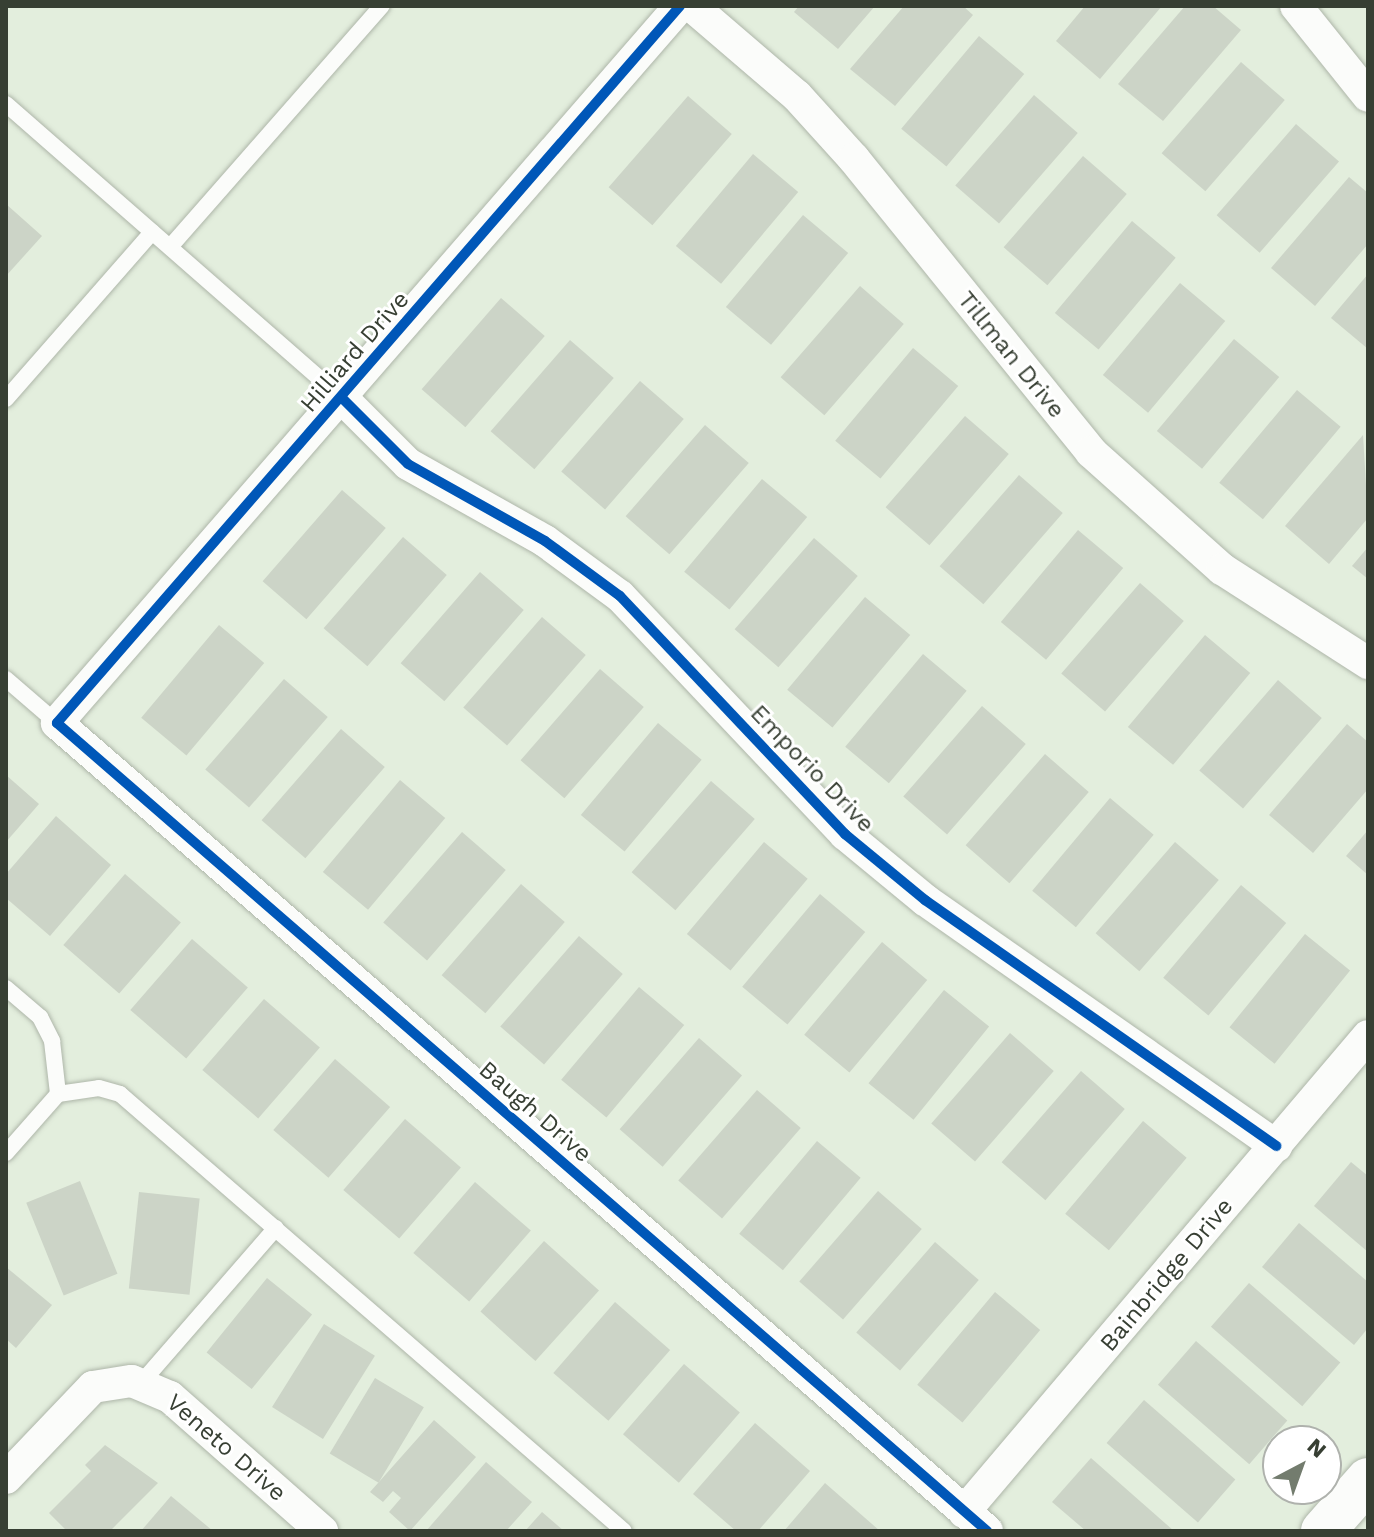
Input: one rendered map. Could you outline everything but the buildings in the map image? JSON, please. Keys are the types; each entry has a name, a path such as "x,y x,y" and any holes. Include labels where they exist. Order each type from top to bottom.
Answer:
{"main road":[{"path":"1323,1531 1368,1480"}],"street":[{"name":"Hilliard Drive","path":"57,723 680,6"},
{"name":"Tillman Drive","path":"692,6 797,96 854,159 1102,463 1222,569 1368,663"},
{"path":"1296,6 1368,96"},
{"name":"Emporio Drive","path":"342,398 408,464 545,541 620,596 835,824 925,900 1276,1146"},
{"name":"Baugh Drive","path":"57,723 976,1521"},
{"name":"Bainbridge Drive","path":"976,1521 1276,1146 1368,1036"},
{"path":"6,1478 70,1405 93,1387 132,1381"},
{"name":"Veneto Drive","path":"132,1381 170,1397 322,1531"}],"lane":[{"path":"170,247 382,6"},
{"path":"6,104 342,398"},
{"path":"6,399 152,232"},
{"path":"6,679 57,723"},
{"path":"6,988 40,1017 52,1041 58,1094"},
{"path":"6,1153 58,1094 78,1087 120,1094 624,1531"},
{"path":"132,1381 276,1228"}],"cycle path":[{"path":"680,6 57,723 987,1531"},
{"path":"342,398 408,464 545,541 620,596 845,834 925,900 1276,1146"}]}
